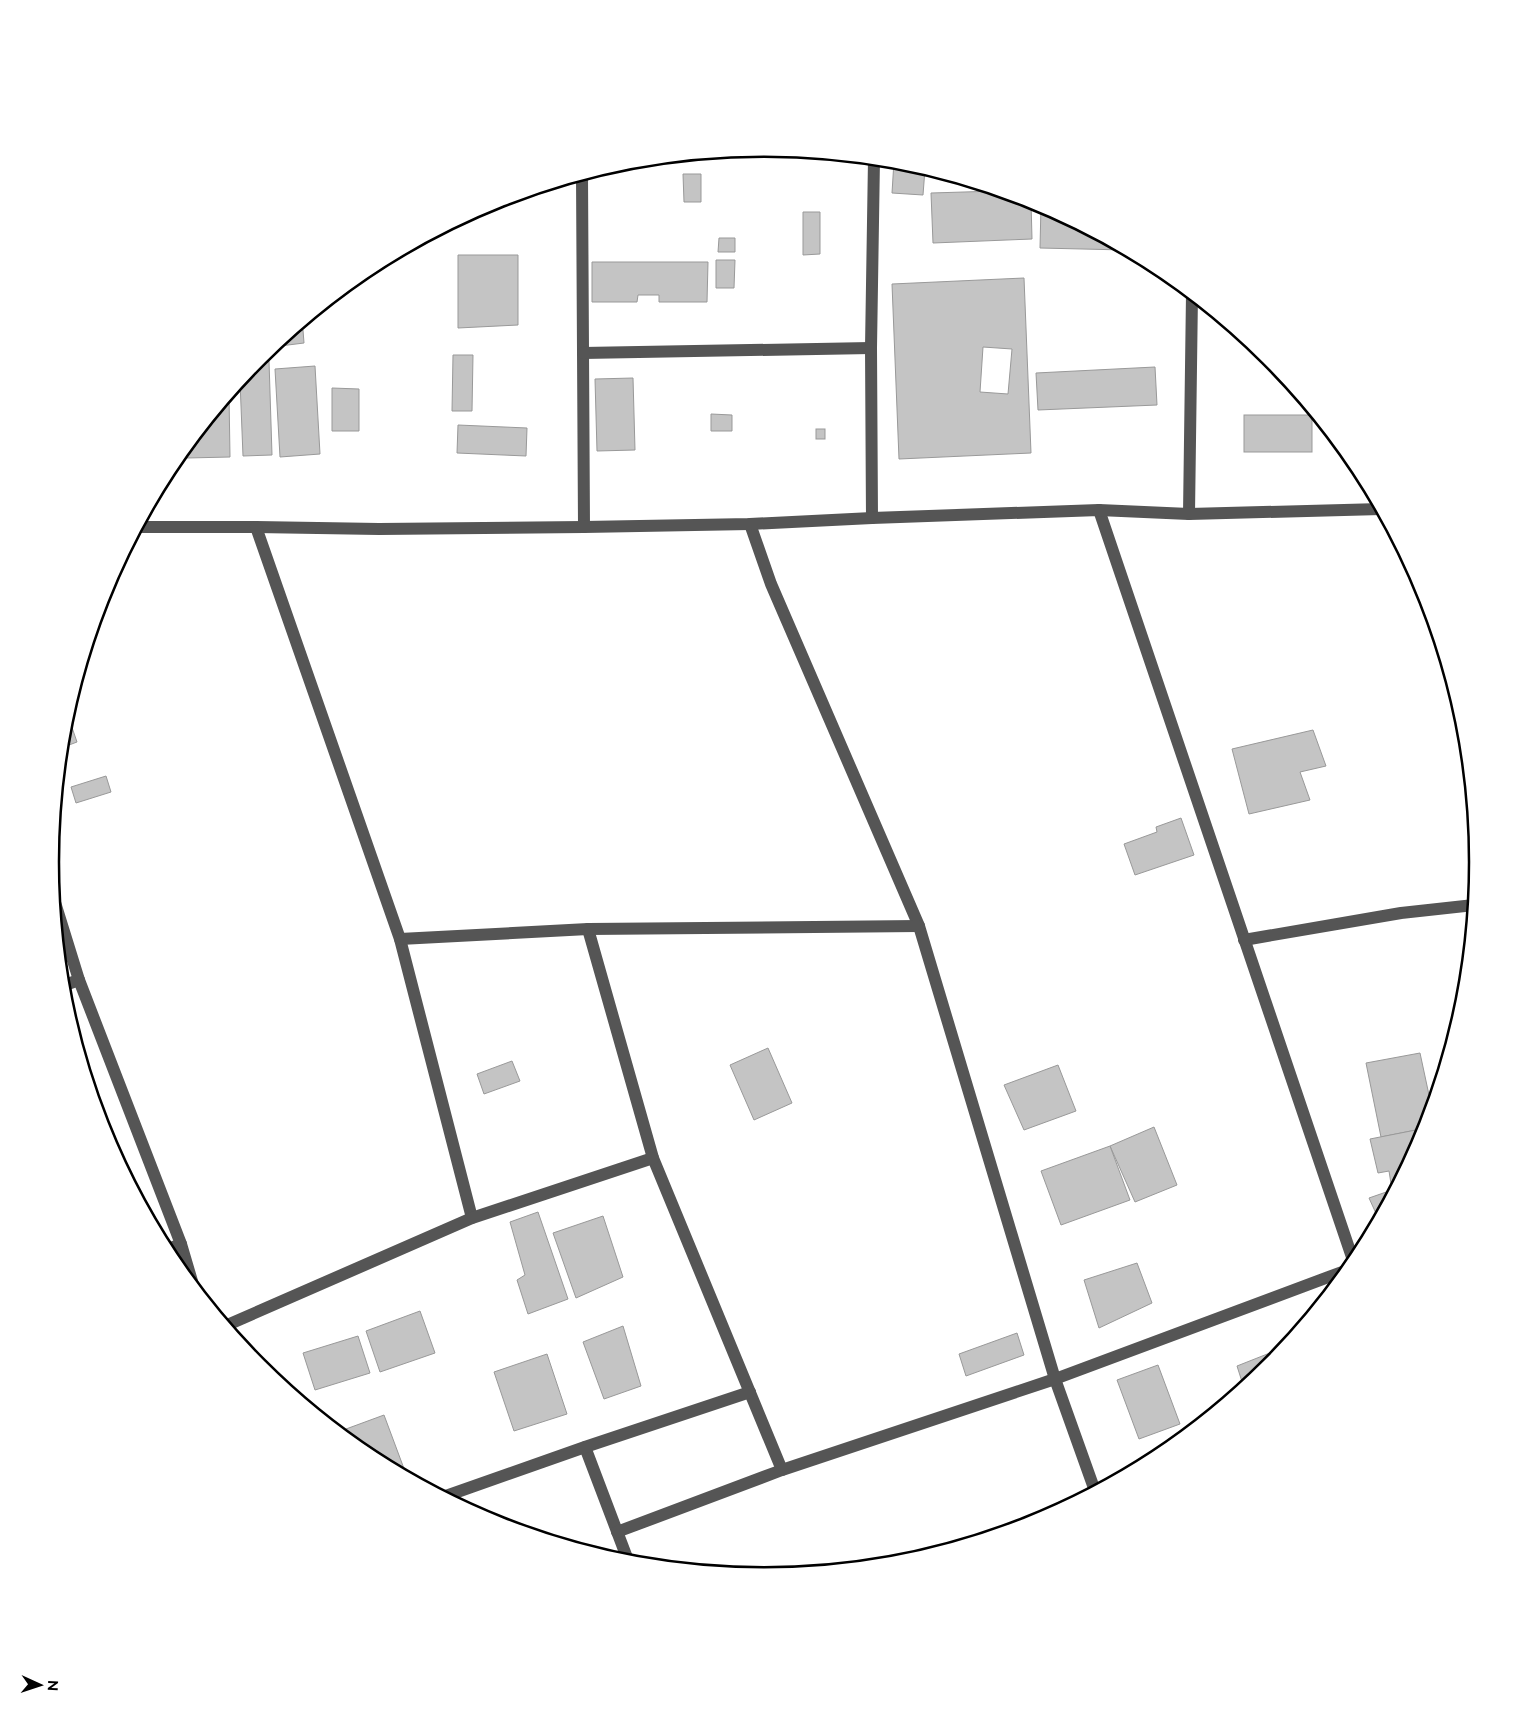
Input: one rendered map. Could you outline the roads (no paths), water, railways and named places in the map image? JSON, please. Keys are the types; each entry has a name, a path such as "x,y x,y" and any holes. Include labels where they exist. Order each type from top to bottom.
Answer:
{"street":[{"path":"872,518 871,348 874,166"},
{"path":"582,181 584,527"},
{"path":"1189,514 1192,302"},
{"path":"583,353 871,348"},
{"path":"144,527 379,529 584,527 750,524 1099,510 1189,514 1374,509"},
{"path":"1099,510 1350,1253"},
{"path":"750,524 771,584 919,926 1055,1379 1093,1486"},
{"path":"256,527 400,939 472,1218"},
{"path":"1244,940 1402,913 1468,906"},
{"path":"62,924 79,980 181,1244 188,1269"},
{"path":"400,939 588,929 919,926"},
{"path":"588,929 653,1158 782,1470"},
{"path":"69,983 79,980"},
{"path":"231,1324 472,1218 653,1158"},
{"path":"173,1247 181,1244"},
{"path":"617,1532 782,1470 1055,1379 1337,1273"},
{"path":"451,1494 750,1392"},
{"path":"585,1447 625,1554"}]}
